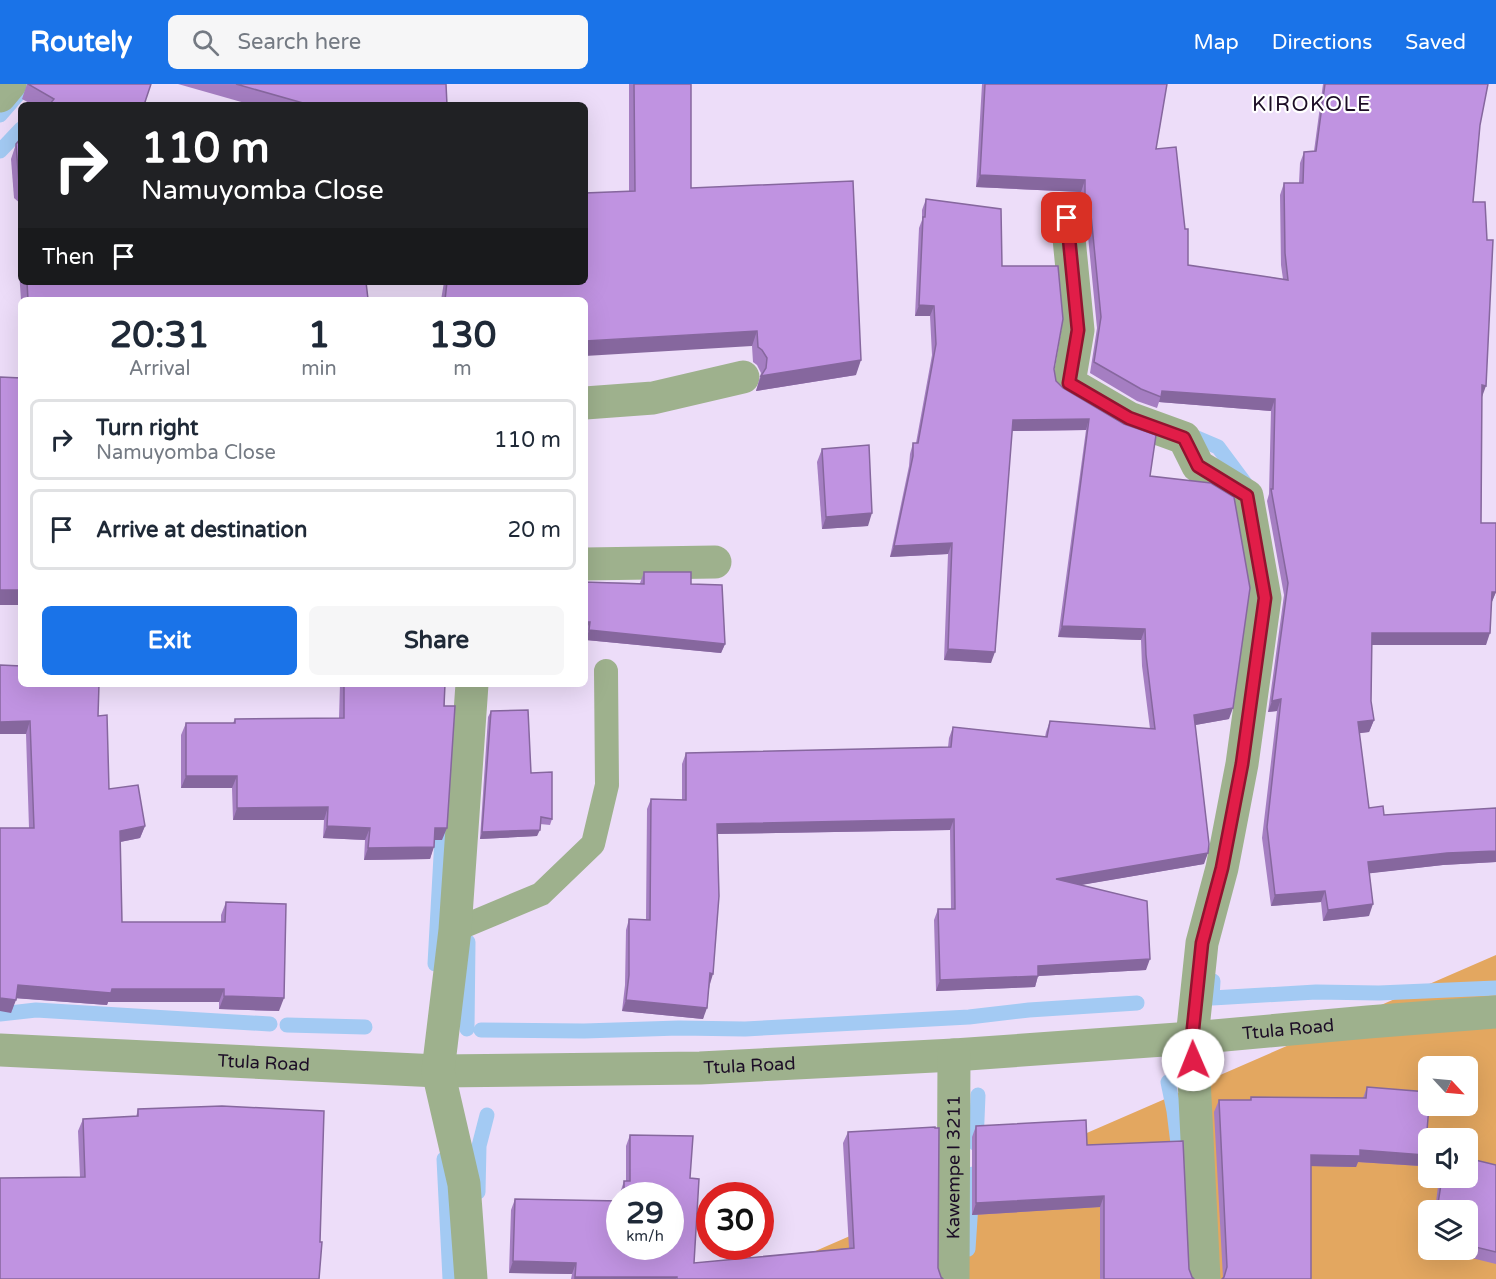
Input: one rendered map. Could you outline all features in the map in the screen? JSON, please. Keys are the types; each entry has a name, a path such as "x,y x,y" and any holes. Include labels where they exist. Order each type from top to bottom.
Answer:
{"street":[{"path":"0,96 10,84"},
{"path":"1067,218 1078,330 1069,383 1129,418 1184,438 1198,466 1247,496 1265,598 1242,764 1222,868 1202,943 1192,1038 1204,1279"},
{"path":"588,403 653,398 743,377"},
{"path":"588,564 715,562"},
{"path":"471,1279 464,1184 438,1071 455,930 472,687"},
{"name":"Ttula Road","path":"0,1050 438,1071 700,1068 954,1055 1192,1038 1496,1012"},
{"name":"Kawempe I 3211","path":"953,1279 954,1055"}],"lane":[{"path":"455,930 541,894 593,844 607,785 606,671"}],"shaded area":[{"path":"1496,955 1496,1279 751,1279"}],"building":[{"path":"28,84 151,84 145,102 52,102 54,99"},
{"path":"236,84 446,84 447,102 299,102"},
{"path":"634,84 691,84 691,188 853,181 861,360 761,376 766,368 767,358 758,347 757,331 588,341 588,297 445,297 447,285 588,285 588,193 635,191"},
{"path":"985,84 1167,84 1156,149 1176,147 1185,229 1188,229 1188,265 1288,280 1285,253 1284,183 1303,183 1304,152 1316,151 1325,84 1488,84 1480,125 1473,202 1485,202 1487,240 1493,240 1486,386 1482,385 1481,523 1496,523 1496,592 1492,592 1490,633 1372,633 1371,701 1374,720 1358,722 1369,808 1383,806 1384,815 1496,808 1496,851 1447,853 1368,862 1373,904 1328,910 1325,891 1275,895 1267,827 1281,699 1272,701 1288,583 1271,489 1273,489 1275,399 1162,391 1161,397 1141,389 1094,362 1101,317 1090,205 1085,194 1085,180 980,175"},
{"path":"18,142 18,170 16,144"},
{"path":"926,199 1001,209 1002,266 1058,266 1063,319 1054,369 1056,381 1063,388 1124,424 1156,435 1150,476 1211,483 1234,497 1250,588 1233,708 1194,715 1209,844 1208,853 1056,879 1147,901 1150,959 1038,966 1038,976 940,980 938,909 955,909 954,819 717,824 719,896 713,974 710,973 707,1008 626,1000 629,975 629,919 650,920 651,799 686,800 686,753 951,747 953,727 1047,737 1050,721 1155,729 1145,629 1062,626 1089,419 1013,420 995,652 948,649 952,543 894,546 913,456 913,443 918,443 936,344 934,306 919,305 923,217 925,217"},
{"path":"27,285 366,285 368,297 28,297"},
{"path":"0,377 18,378 18,590 0,590"},
{"path":"869,445 872,513 826,517 822,449"},
{"path":"644,572 691,572 691,584 722,585 725,644 589,630 588,582 644,584"},
{"path":"0,665 18,666 18,687 99,687 98,716 107,715 109,789 138,785 145,826 120,831 122,922 225,922 226,902 286,904 284,998 224,996 224,989 112,989 111,993 18,985 16,1000 0,998 0,828 34,828 30,721 0,722"},
{"path":"344,687 445,687 444,706 455,706 447,828 435,828 434,847 368,848 370,828 327,826 328,807 237,808 237,776 186,776 186,723 235,723 235,719 344,718"},
{"path":"528,710 531,773 552,772 552,819 541,817 540,830 482,832 491,711"},
{"path":"1367,1087 1418,1091 1418,1116 1428,1116 1427,1128 1418,1128 1418,1154 1360,1150 1360,1156 1311,1155 1311,1279 1222,1279 1227,1267 1219,1100 1251,1100 1251,1097 1366,1098"},
{"path":"222,1106 324,1111 320,1242 322,1242 319,1279 0,1279 0,1178 85,1177 83,1119 138,1116 138,1109"},
{"path":"1086,1120 1087,1145 1183,1141 1189,1269 1194,1279 1104,1279 1104,1196 976,1203 976,1126"},
{"path":"939,1128 938,1268 943,1279 575,1277 576,1263 513,1261 515,1199 606,1201 606,1260 684,1260 684,1182 624,1182 630,1181 630,1135 693,1136 690,1178 699,1179 699,1182 696,1182 694,1263 774,1260 774,1256 854,1248 848,1132"},
{"path":"1478,1161 1496,1165 1496,1252 1478,1248 1478,1200 1439,1200 1440,1188 1478,1188"}],"waterway":[{"path":"0,115 27,84"},
{"path":"0,151 18,132"},
{"path":"1185,433 1218,447 1247,486"},
{"path":"435,964 443,820"},
{"path":"467,1029 468,942"},
{"path":"1213,981 1212,998 1316,992 1379,993 1496,988"},
{"path":"481,1030 745,1029 969,1017 1029,1010 1137,1003"},
{"path":"0,1014 36,1010 270,1024"},
{"path":"287,1025 365,1027"},
{"path":"1168,1082 1180,1160"},
{"path":"976,1144 978,1095"},
{"path":"478,1192 479,1146 487,1115"},
{"path":"444,1159 450,1279"},
{"path":"968,1249 973,1174"}],"district":[{"name":"KIROKOLE","path":"1312,104"}],"route":[{"path":"1067,218 1078,330 1069,383 1129,418 1184,438 1198,466 1247,496 1265,598 1242,764 1222,868 1202,943 1192,1038 1193,1060"}]}
